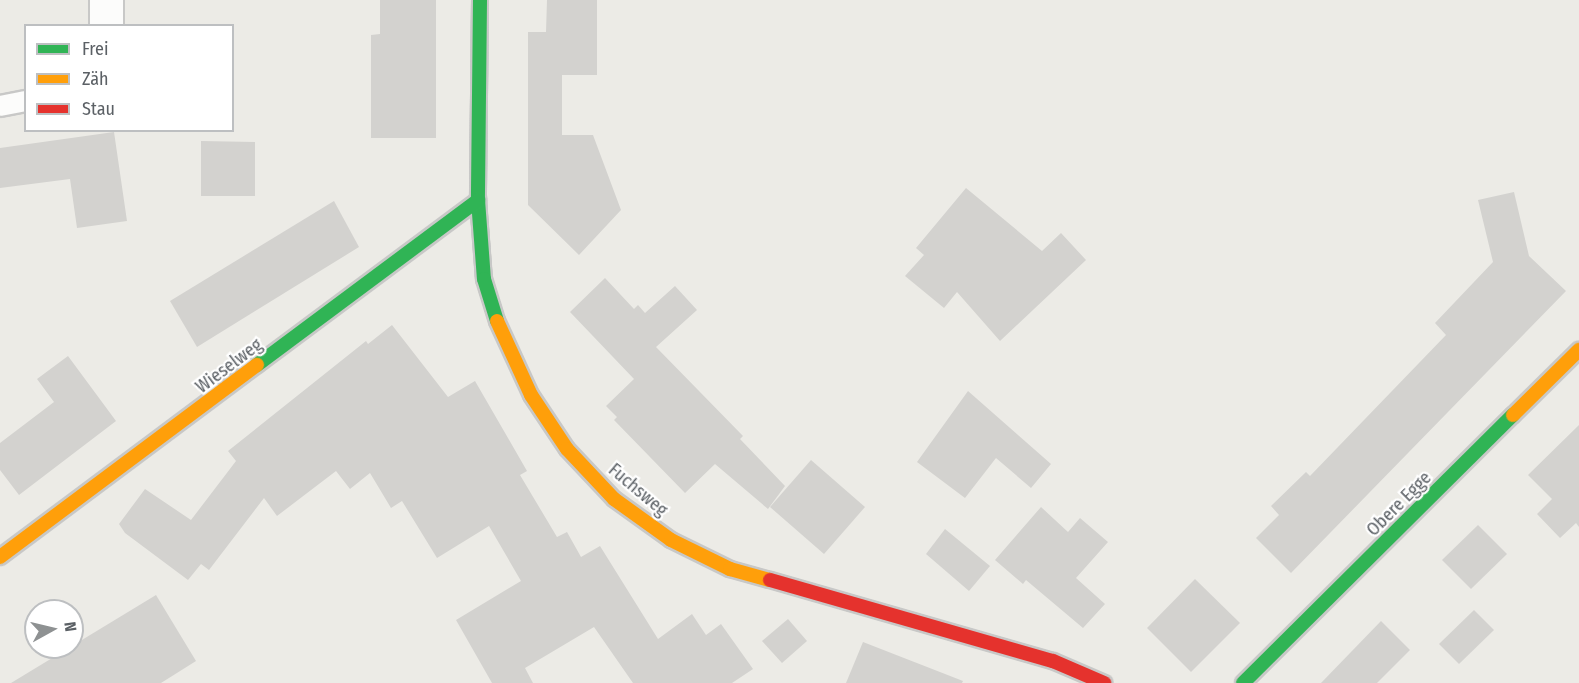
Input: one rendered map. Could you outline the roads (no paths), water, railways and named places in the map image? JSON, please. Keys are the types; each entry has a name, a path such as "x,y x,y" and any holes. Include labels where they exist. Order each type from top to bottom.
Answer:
{"street":[{"path":"106,0 106,24"},
{"name":"Fuchsweg","path":"480,0 478,200 484,279 501,334 531,395 567,449 614,499 671,540 729,569 1053,661 1104,683"},
{"name":"Wieselweg","path":"0,557 478,200"},
{"name":"Obere Egge","path":"1244,683 1579,350"}],"lane":[{"path":"0,106 24,101"}]}
